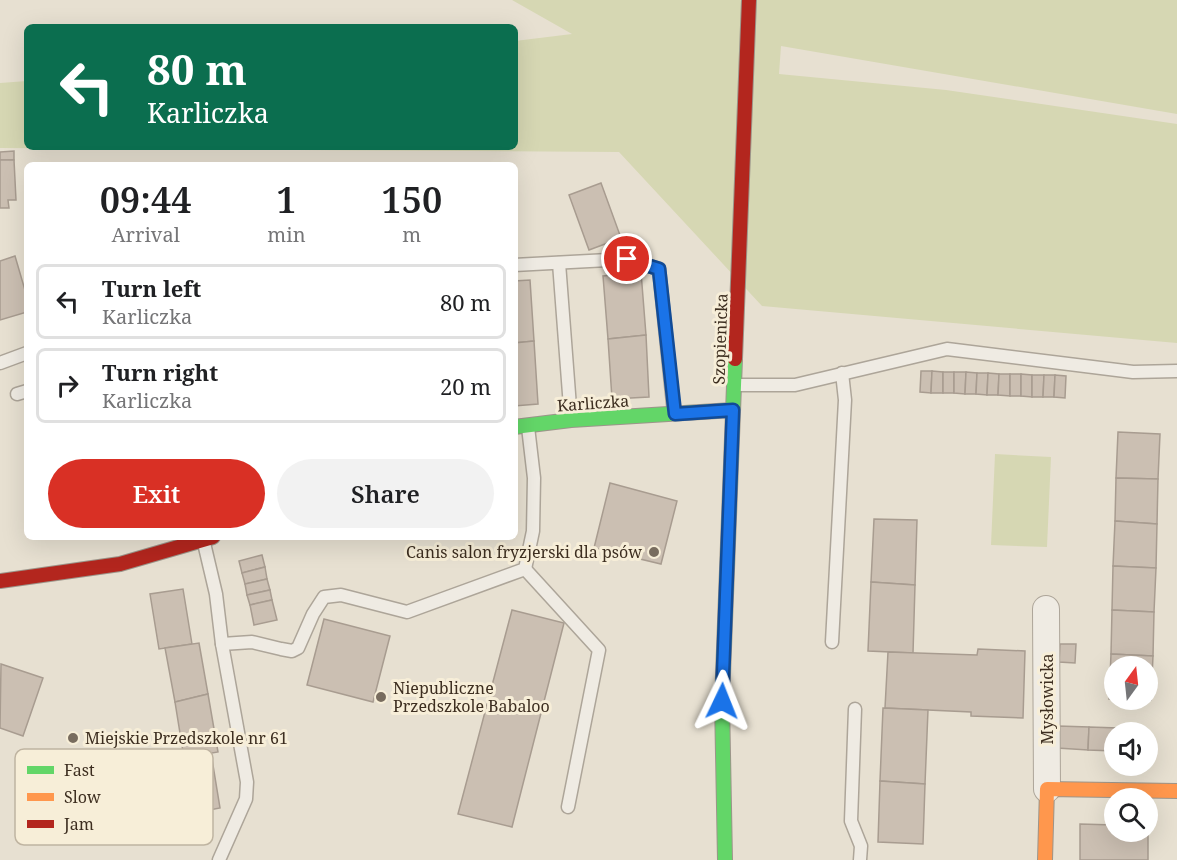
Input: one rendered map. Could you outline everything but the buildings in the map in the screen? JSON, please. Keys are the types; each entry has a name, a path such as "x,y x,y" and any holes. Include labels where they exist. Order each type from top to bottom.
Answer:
{"street":[{"name":"Szopienicka","path":"725,860 722,701 749,0"},
{"name":"Karliczka","path":"521,426 571,420 733,410"},
{"path":"0,581 120,564 204,540"},
{"name":"Mysłowicka","path":"1045,860 1046,609"},
{"path":"1047,789 1177,791"}],"lane":[{"path":"518,265 627,259 659,269 675,414"},
{"path":"559,263 571,420"},
{"path":"734,385 795,385 947,349 1132,372 1177,371"},
{"path":"0,363 24,354"},
{"path":"832,642 845,400 842,373"},
{"path":"521,426 534,478 533,531 525,569"},
{"path":"208,540 222,644 247,782 246,799 219,860"},
{"path":"222,644 252,642 292,651 298,648 313,614 324,597 341,595 407,612 525,569"},
{"path":"525,569 599,650 568,807"},
{"path":"855,709 851,821 861,846 860,860"}],"green space":[{"path":"512,0 1177,0 1177,114 781,46 779,74 946,90 1177,124 1177,343 762,306 619,152 310,150 518,150 518,41 572,34"},
{"path":"24,81 24,148 0,148 0,83"},
{"path":"995,454 1051,457 1047,547 991,545"}],"traffic: fast":[{"path":"725,860 722,701 735,359"},
{"path":"518,427 571,420 733,410"}],"traffic: slow":[{"path":"1045,860 1047,789 1177,791"}],"traffic: jam":[{"path":"735,359 749,0"},
{"path":"0,581 120,564 203,540"}],"place":[{"name":"Canis salon fryzjerski dla psów","path":"654,552"},
{"name":"Niepubliczne Przedszkole Babaloo","path":"381,697"},
{"name":"Miejskie Przedszkole nr 61","path":"73,738"}],"route":[{"path":"627,259 659,269 675,414 733,410 722,701"}]}
